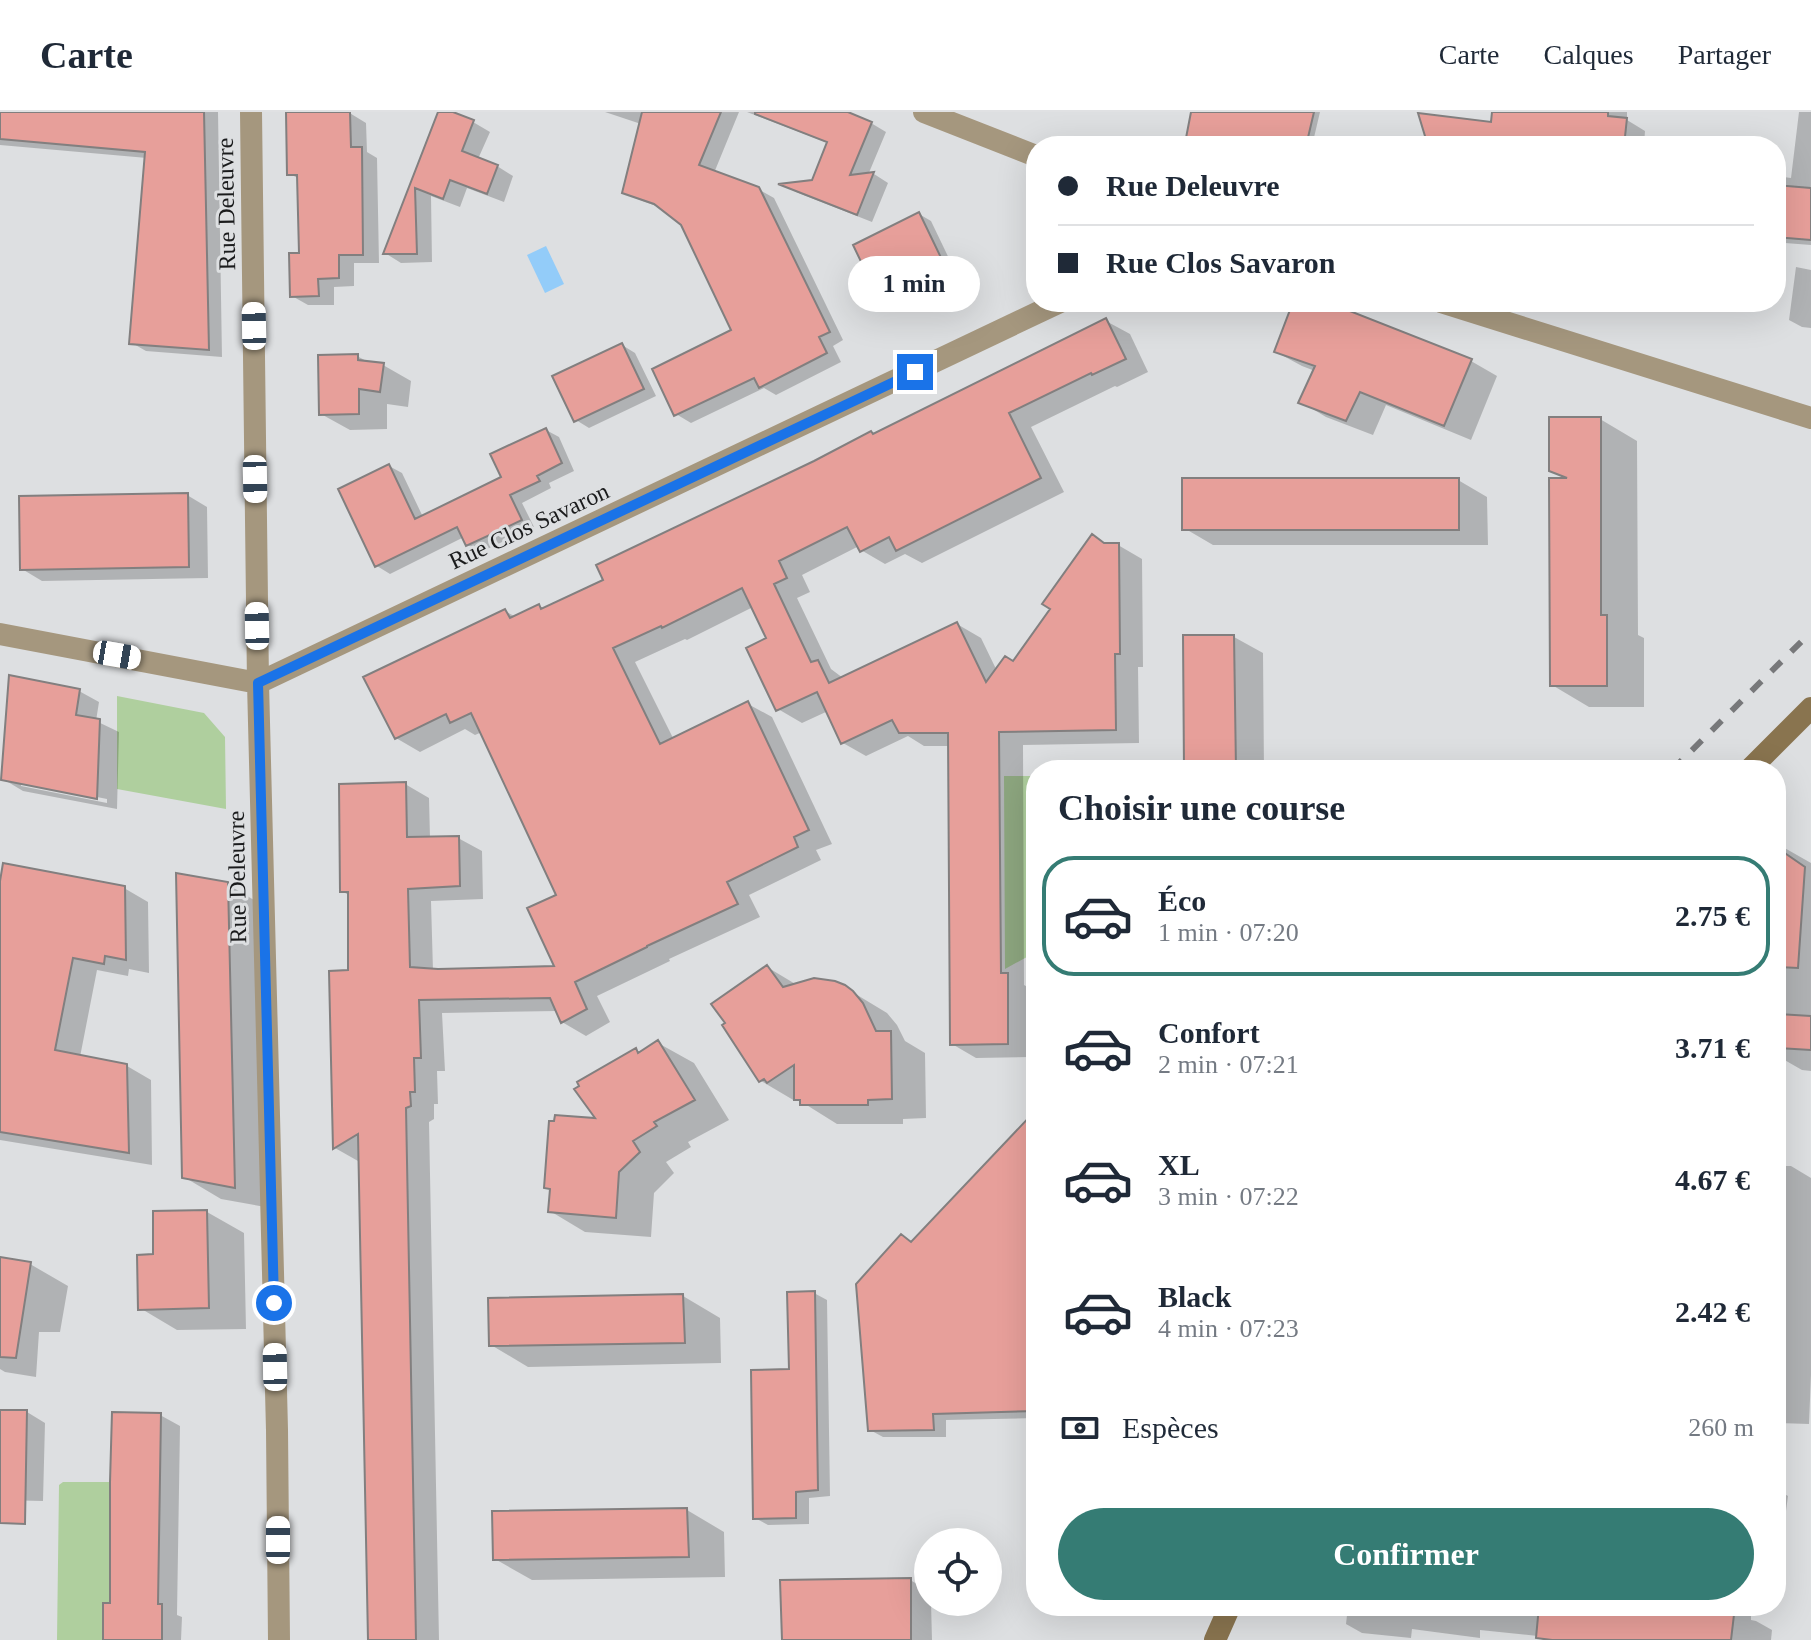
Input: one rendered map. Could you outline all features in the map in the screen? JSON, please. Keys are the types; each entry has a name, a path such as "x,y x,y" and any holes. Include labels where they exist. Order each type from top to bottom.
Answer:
{"main road":[{"path":"1759,760 1811,708"},
{"path":"1215,1640 1226,1616"}],"street":[{"name":"Rue Deleuvre","path":"251,112 258,683 277,1430 279,1640"},
{"path":"924,112 1026,152"},
{"name":"Rue Clos Savaron","path":"258,683 1039,312"},
{"path":"1473,312 1811,418"},
{"path":"0,634 258,683"}],"green space":[{"path":"117,696 204,713 225,737 226,809 117,789"},
{"path":"1004,776 1026,776 1026,957 1005,969"},
{"path":"63,1482 110,1482 110,1603 103,1604 103,1640 57,1640 59,1485"}],"water":[{"path":"546,246 564,284 545,293 527,255"}],"building":[{"path":"0,112 204,112 209,350 129,344 145,152 0,139"},
{"path":"286,112 350,112 351,147 362,147 363,255 339,255 339,278 318,279 319,296 290,297 289,253 299,253 297,175 287,175"},
{"path":"438,112 453,112 474,120 462,151 498,165 487,194 450,180 443,199 415,188 417,254 383,254"},
{"path":"642,112 721,112 699,165 759,187 830,332 819,337 827,353 759,388 754,378 674,416 652,369 731,330 681,225 654,204 622,193"},
{"path":"755,112 848,112 872,122 850,175 874,172 857,215 778,184 812,180 827,142"},
{"path":"1191,112 1314,112 1308,136 1186,136"},
{"path":"1492,112 1608,112 1608,116 1627,118 1625,136 1425,136 1418,113 1491,122"},
{"path":"1786,186 1811,188 1811,240 1786,238"},
{"path":"919,212 945,266 879,299 853,245"},
{"path":"1289,312 1352,312 1472,359 1444,426 1360,392 1346,421 1298,403 1315,366 1274,352"},
{"path":"1106,318 1126,359 1009,413 1041,478 896,551 889,537 860,552 847,527 779,561 787,578 774,584 811,662 818,660 829,683 957,622 986,682 1005,656 1013,661 1050,609 1042,604 1092,534 1104,543 1119,543 1120,654 1115,654 1116,730 999,732 1001,973 1008,973 1008,1044 950,1045 948,733 899,733 892,720 841,744 817,692 776,711 746,648 766,638 742,588 662,628 613,648 660,744 748,701 809,830 794,837 798,847 727,882 738,904 575,982 587,1009 561,1023 550,998 419,1000 421,1058 414,1058 415,1092 410,1092 411,1106 406,1108 416,1640 368,1640 358,1134 333,1149 329,971 348,970 348,892 340,892 339,784 406,782 407,837 459,836 460,886 408,889 410,967 554,966 527,908 556,895 471,713 450,723 446,714 395,739 363,677 505,609 510,618 539,604 541,609 603,580 596,565 871,431 873,434"},
{"path":"622,343 644,389 574,422 552,376"},
{"path":"358,354 358,360 384,363 380,392 359,389 359,414 319,415 318,355"},
{"path":"1549,417 1601,417 1601,615 1607,615 1607,686 1550,686 1549,478 1567,478 1549,471"},
{"path":"546,428 562,463 537,476 540,481 510,495 522,520 466,546 457,527 375,567 338,489 389,464 415,519 501,477 490,454"},
{"path":"1182,478 1459,478 1459,530 1182,530"},
{"path":"188,493 189,567 20,570 19,496"},
{"path":"1183,635 1234,635 1236,760 1184,760"},
{"path":"9,675 80,689 76,715 100,719 97,799 1,780"},
{"path":"1786,854 1805,867 1798,968 1786,967"},
{"path":"3,863 125,886 126,960 105,956 104,964 73,958 55,1050 127,1064 129,1153 0,1132 0,881"},
{"path":"176,873 228,882 235,1188 182,1178"},
{"path":"767,965 783,987 814,978 845,985 863,1003 876,1031 891,1031 892,1099 868,1100 868,1105 800,1105 800,1100 794,1100 794,1065 767,1083 764,1079 759,1082 711,1004"},
{"path":"1786,1015 1811,1016 1811,1050 1786,1049"},
{"path":"658,1040 695,1100 654,1122 657,1126 633,1141 640,1152 619,1172 616,1218 548,1212 550,1189 544,1188 549,1121 554,1121 555,1115 595,1118 574,1089 579,1086 577,1082 636,1048 638,1053"},
{"path":"1026,1121 1026,1411 933,1414 934,1430 868,1431 856,1284 901,1234 911,1242"},
{"path":"207,1210 209,1308 138,1310 137,1255 153,1254 153,1211"},
{"path":"0,1257 31,1262 16,1358 0,1357"},
{"path":"815,1291 818,1490 796,1492 796,1518 753,1519 751,1370 789,1369 787,1292"},
{"path":"683,1294 685,1343 489,1346 488,1298"},
{"path":"0,1410 27,1410 25,1524 0,1523"},
{"path":"112,1412 161,1413 158,1604 162,1604 162,1640 103,1640 103,1603 110,1603"},
{"path":"687,1508 689,1557 493,1560 492,1511"},
{"path":"911,1578 911,1640 782,1640 780,1580"},
{"path":"1538,1616 1734,1616 1731,1640 1536,1638"}],"railway":[{"path":"1682,760 1811,632"}],"route":[{"path":"274,1303 258,683 915,372"}]}
